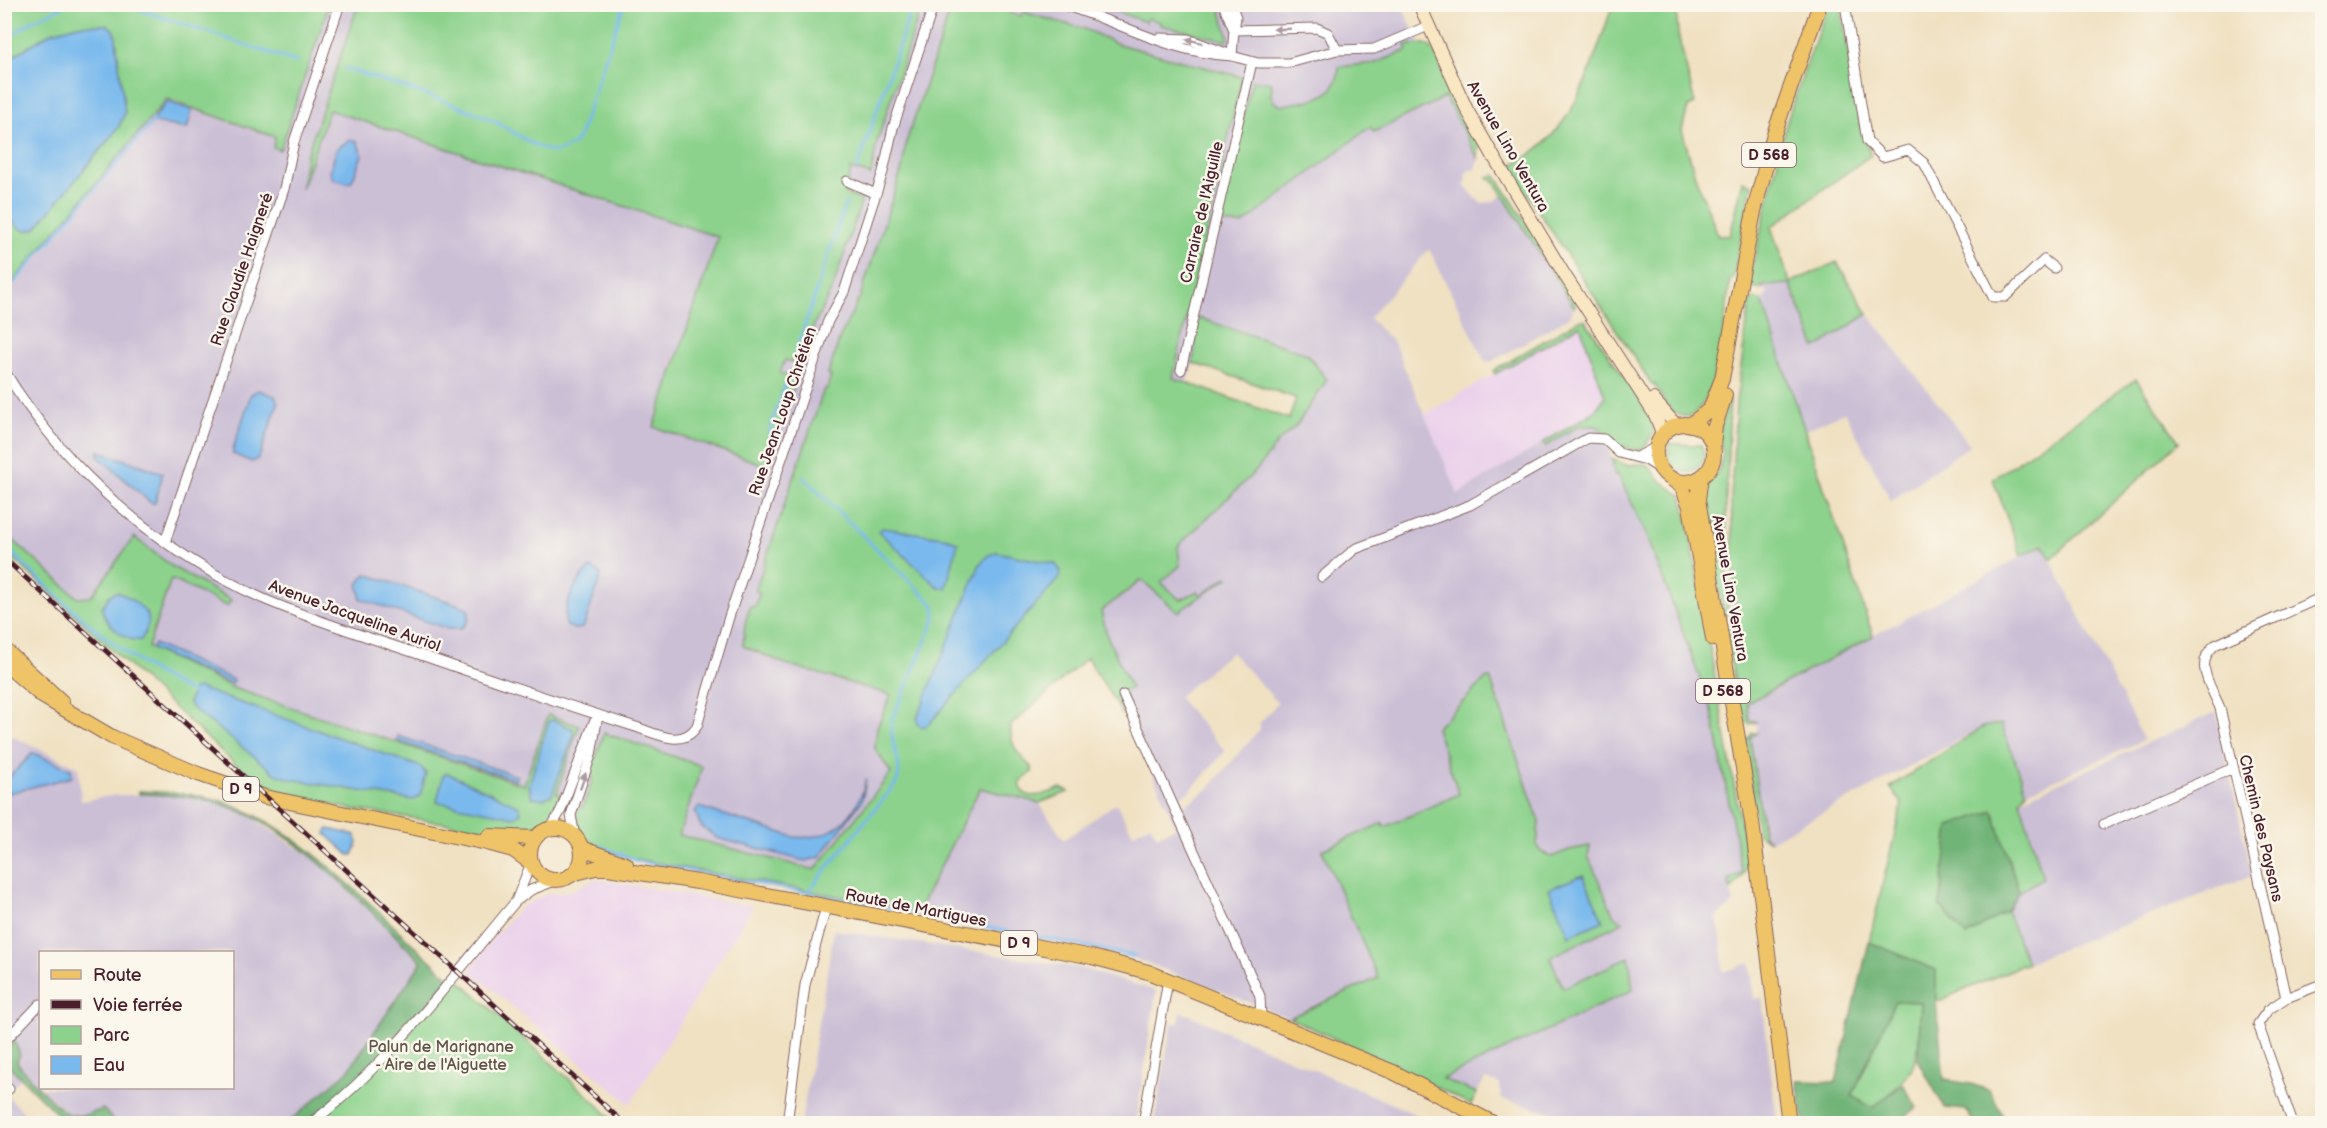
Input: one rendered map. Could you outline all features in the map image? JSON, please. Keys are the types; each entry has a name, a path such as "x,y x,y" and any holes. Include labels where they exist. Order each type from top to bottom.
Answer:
{"main road":[{"name":"Avenue Lino Ventura","path":"1419,4 1467,110 1564,274 1655,415 1661,430 1659,442"},
{"name":"D 568","path":"1737,310 1754,212 1774,134 1820,4"},
{"name":"Avenue Lino Ventura","path":"1543,237 1594,307 1658,406 1684,425"},
{"path":"1737,310 1728,386 1715,426 1711,465 1701,477 1688,482 1665,474 1658,461 1659,442 1669,429 1684,425 1706,414 1716,396 1737,310"},
{"path":"1684,425 1702,430 1713,446"},
{"name":"Avenue Lino Ventura","path":"1665,474 1682,487 1690,506 1755,853"},
{"name":"Avenue Lino Ventura","path":"1701,477 1698,499 1739,728 1755,853"},
{"name":"D 9","path":"4,649 77,715"},
{"name":"D 9","path":"4,663 42,696 141,750 232,786 317,809 513,850 531,863"},
{"name":"D 9","path":"416,828 517,840 535,838"},
{"path":"551,828 564,829 578,843 580,862 572,874 557,880 542,876 531,863 530,855 535,838 551,828"},
{"name":"Route de Martigues","path":"578,843 623,863 698,882"},
{"name":"D 568","path":"1755,853 1772,987 1788,1084 1791,1123"},
{"name":"Route de Martigues","path":"572,874 595,868 608,868 698,882 1092,957 1168,980 1393,1072 1495,1124"},
{"name":"Route de Martigues","path":"1328,1047 1474,1124"}],"street":[{"name":"Rue Claudie Haigneré","path":"165,542 284,189 294,142 340,4"},
{"name":"Rue Jean-Loup Chrétien","path":"598,715 676,739 689,734 697,726 729,617 828,321 844,292 876,194 893,128 934,4"},
{"path":"1059,4 1091,13 1123,28 1199,54 1232,56 1252,62 1289,63 1337,50 1374,49 1428,26"},
{"path":"1223,4 1233,30"},
{"path":"1232,4 1236,17 1232,56"},
{"path":"1845,4 1867,141 1883,157 1908,150 1924,163 1993,297 2005,297 2044,260 2054,268"},
{"path":"1233,30 1317,28 1328,33 1337,50"},
{"name":"Carraire de l'Aiguille","path":"1181,370 1252,62"},
{"path":"847,182 876,194"},
{"name":"Avenue Jacqueline Auriol","path":"4,370 65,450 131,516 165,542 224,578 303,615 598,715"},
{"path":"1322,577 1354,549 1463,508 1583,440 1602,438 1619,453 1653,463 1665,474"},
{"path":"1634,458 1650,452 1659,442"},
{"name":"Chemin des Paysans","path":"2286,998 2220,708 2202,667 2205,653 2215,645 2322,597"},
{"path":"1123,695 1260,996 1261,1018"},
{"path":"551,828 561,810 582,750 598,715"},
{"path":"578,843 571,815 591,755 598,715"},
{"path":"2104,824 2233,768"},
{"path":"310,1124 344,1098 371,1071 459,972 516,900 531,863"},
{"path":"516,900 531,890 557,880"},
{"path":"787,1124 806,985 826,907"},
{"path":"1143,1124 1168,980"},
{"path":"2293,1124 2258,1024 2268,1010 2286,998 2322,984"},
{"path":"4,1042 39,1005"}],"shaded area":[{"path":"161,5 1401,5 1478,158 1476,169 1469,170 1465,174 1467,180 1464,185 1480,203 1493,202 1502,195 1572,302 1573,311 1569,317 1491,362 1485,361 1429,249 1369,318 1394,343 1458,494 1594,412 1615,466 1615,475 1618,474 1646,533 1712,711 1742,873 1728,880 1734,903 1716,917 1721,937 1723,972 1750,963 1754,999 1762,998 1777,1123 1592,1123 1501,1099 1500,1084 1485,1079 1477,1093 1441,1079 1633,990 1629,957 1563,989 1550,957 1623,922 1615,916 1587,855 1590,846 1569,850 1552,857 1541,852 1536,846 1537,838 1490,678 1436,728 1460,794 1385,828 1383,823 1378,978 1289,1018 1145,962 918,911 980,788 1039,803 1064,840 1116,803 1133,834 1150,824 1157,836 1176,827 1117,694 1131,688 1107,636 1101,611 1142,580 1178,611 1229,577 1227,576 1201,595 1198,591 1179,600 1161,582 1180,559 1178,546 1256,471 1279,441 1296,426 1309,404 1194,363 1186,384 932,610 875,748 891,773 815,870 678,835 584,806 541,813 266,780 5,546 5,291 167,99","holes":["1231,652 1278,703 1259,724 1260,729 1208,789 1185,805 1181,797 1191,790 1225,751 1178,697"]},
{"path":"1790,284 1816,348 1868,314 1970,445 1891,501 1845,412 1803,431 1762,301 1768,293 1761,289 1762,286"},
{"path":"1580,324 1605,397 1594,412 1458,494 1424,415"},
{"path":"2043,545 2144,740 2027,792 2001,725 1983,727 1770,841 1764,836 1750,738 1757,733 1757,722 1749,720 1747,703"},
{"path":"2216,712 2252,875 2027,963 2007,911 2019,892 2043,878 2020,800"},
{"path":"5,733 78,767 81,801 116,795 171,795 221,804 246,814 319,862 422,962 348,1071 288,1123 116,1123 103,1109 86,1116 67,1113 40,1089 234,1089 234,951 39,951 39,1088 25,1075 5,1093"},
{"path":"595,879 753,906 630,1104 469,970 487,945 522,906 547,894 571,891"},
{"path":"834,930 1080,968 1156,991 1136,1123 801,1123"},
{"path":"1181,1012 1435,1123 1154,1123 1172,1023 1179,1023"},
{"path":"5,1094 35,1123 5,1123"}],"green space":[{"path":"5,5 329,5 280,150 273,147 275,137 167,99 5,291"},
{"path":"358,5 922,5 877,142 871,175 851,169 845,194 862,200 833,287 815,323 801,365 785,360 780,373 797,379 765,465 654,427 718,237 329,110 301,189 306,157"},
{"path":"952,5 993,5 1009,9 1009,13 1021,16 1023,12 1085,29 1118,44 1242,77 1173,378 1289,419 1296,398 1193,363 1199,318 1307,354 1327,380 1296,426 1279,441 1256,471 1178,546 1180,566 1161,582 1180,600 1198,591 1201,595 1229,577 1178,612 1142,580 1101,611 1107,636 1131,688 1117,695 1135,733 1087,658 1011,725 1013,744 1032,768 1032,772 1020,781 1025,793 1036,796 1061,788 1069,792 1039,803 980,788 918,911 620,856 604,850 584,836 577,822 576,812 583,806 593,778 591,771 604,733 702,766 679,835 815,870 891,773 875,748 877,728 891,695 786,664 743,646 745,624 750,606 755,607 760,592 755,591 824,389 827,389 831,376 828,374 841,335 860,297 902,169 906,143"},
{"path":"1098,5 1219,5 1229,38 1227,41 1160,25 1160,22 1147,18 1146,22"},
{"path":"1613,5 1676,5 1678,34 1695,104 1688,107 1682,130 1695,176 1718,235 1730,236 1743,181 1752,184 1733,279 1730,279 1716,368 1708,392 1698,409 1686,416 1670,409 1655,385 1653,386 1509,166 1532,153 1565,119 1588,76"},
{"path":"1828,5 1841,7 1862,135 1871,155 1771,227 1790,283 1837,262 1868,314 1816,348 1790,284 1762,286 1761,289 1751,286 1749,281 1788,117"},
{"path":"1425,44 1432,48 1479,148 1478,158 1445,97 1374,132 1370,127 1243,224 1224,224 1219,218 1252,80 1272,83 1271,95 1275,103 1281,106 1312,100 1327,93 1333,87 1339,67 1376,63 1408,50 1406,45"},
{"path":"1495,175 1573,294 1576,303 1574,307 1495,183 1488,177"},
{"path":"1753,298 1762,301 1873,636 1747,703 1749,720 1757,722 1749,724 1740,712 1727,639 1735,605 1731,500 1736,403 1750,302"},
{"path":"1579,320 1585,320 1652,418 1654,432 1645,446 1639,450 1622,447 1597,426 1578,426 1546,446 1543,443 1594,412 1605,397 1580,325 1495,374 1493,371"},
{"path":"2136,379 2179,442 2051,559 2043,545 2021,556 1993,479"},
{"path":"1730,398 1726,504 1728,613 1724,618 1703,499 1706,485 1720,469 1723,452 1719,432"},
{"path":"1669,444 1701,445 1704,458 1697,468 1689,473 1674,469 1668,463"},
{"path":"1612,459 1626,465 1644,464 1650,467 1662,482 1681,495 1685,506 1748,864 1743,875 1731,890 1728,880 1742,873 1712,711 1646,533 1618,474 1615,475"},
{"path":"4,532 78,598 91,597 134,537 173,567 231,600 227,606 171,579 148,647 236,689 524,785 548,715 579,726 557,793 562,795 551,817 528,831 492,830 350,809 261,788 5,551"},
{"path":"1487,678 1490,678 1539,821 1537,846 1541,852 1552,857 1569,850 1590,846 1588,856 1614,916 1623,922 1550,957 1563,988 1629,957 1633,990 1442,1079 1477,1093 1471,1105 1389,1063 1289,1018 1378,978 1322,850 1383,823 1385,827 1459,794 1436,728"},
{"path":"2001,724 2027,792 2020,800 2043,878 2019,892 1993,811 1966,936 2007,911 2027,963 1936,1002 1936,970 1869,942 1902,803 1890,787 1983,727"},
{"path":"1752,733 1757,733 1750,738 1764,836 1770,841 1758,834 1746,742"},
{"path":"139,791 204,797 225,802 256,816 286,834 344,879 450,978 356,1083 303,1123 288,1123 348,1071 422,962 329,871 277,831 249,815 211,801 170,795 139,794"},
{"path":"1993,811 2019,892 2007,911 1966,936 1940,906 1949,826"},
{"path":"1869,942 1936,970 1936,1002 1944,1080 1971,1084 1989,1090 2006,1121 1974,1123 1966,1110 1945,1108 1918,1061 1921,1002 1895,1001 1852,1096 1872,1108 1903,1084 1917,1108 1896,1123 1804,1123 1797,1081 1836,1082"},
{"name":"Palun de Marignane - Aire de l'Aiguette","path":"425,957 450,978 459,980 595,1102 615,1123 288,1124 348,1071"},
{"path":"1895,1001 1921,1002 1917,1052 1909,1073 1901,1083 1872,1108 1852,1096"},
{"path":"14,1041 20,1054 17,1062 39,1089 66,1113 85,1115 103,1109 116,1123 66,1123 7,1064 5,1052"}],"water":[{"path":"79,25 107,25 115,31 125,113 118,128 36,228 20,229 5,207 5,61 52,32"},
{"path":"167,102 192,110 187,129 154,122 154,118"},
{"path":"350,140 357,141 362,155 352,181 348,183 333,179 330,171 337,148"},
{"path":"258,390 275,396 278,403 259,458 252,462 233,454 233,449 251,394"},
{"path":"99,451 163,473 155,503 151,503 98,456"},
{"path":"883,528 948,538 958,543 946,588 939,588 878,531"},
{"path":"996,552 1055,564 1061,571 1060,577 929,724 924,727 918,725 917,718 980,564 987,556"},
{"path":"592,568 601,574 600,580 585,623 582,628 575,629 567,626 565,620 568,603 581,577"},
{"path":"366,574 465,607 469,611 468,621 461,629 448,629 361,599 358,584"},
{"path":"117,592 135,602 147,615 147,628 141,640 123,635 111,625 103,613 102,607 110,595"},
{"path":"154,644 234,680 232,684 152,649"},
{"path":"199,688 421,767 426,774 420,796 413,800 290,779 276,774 191,707 189,701 194,689"},
{"path":"553,720 573,729 574,735 552,795 543,799 532,797 529,785 549,721"},
{"path":"398,736 517,776 516,780 397,741"},
{"path":"33,753 71,769 72,777 9,793 5,788 5,781"},
{"path":"447,773 519,806 521,813 514,817 437,802 443,776"},
{"path":"866,779 862,801 820,857 805,861 717,838 701,826 695,811 699,807 794,837 821,835 842,823 850,814 857,804"},
{"path":"328,829 355,835 358,843 353,855 349,855 326,834"},
{"path":"1583,875 1603,921 1569,936 1549,889"}],"waterway":[{"path":"4,40 34,20 69,4"},
{"path":"123,4 297,62"},
{"path":"345,68 469,110 495,121 539,147 557,152 574,144 580,134 624,4"},
{"path":"857,169 913,4"},
{"path":"6,62 8,37"},
{"path":"12,285 154,120"},
{"path":"795,355 846,202"},
{"path":"771,438 770,430 786,383"},
{"path":"598,845 638,861 807,893 897,782 899,767 892,736 892,720 935,619 934,605 803,477"},
{"path":"4,545 70,608 118,647 168,680 195,694"},
{"path":"807,893 870,905"},
{"path":"877,906 1135,956"}],"railway":[{"path":"4,558 625,1124"}]}
